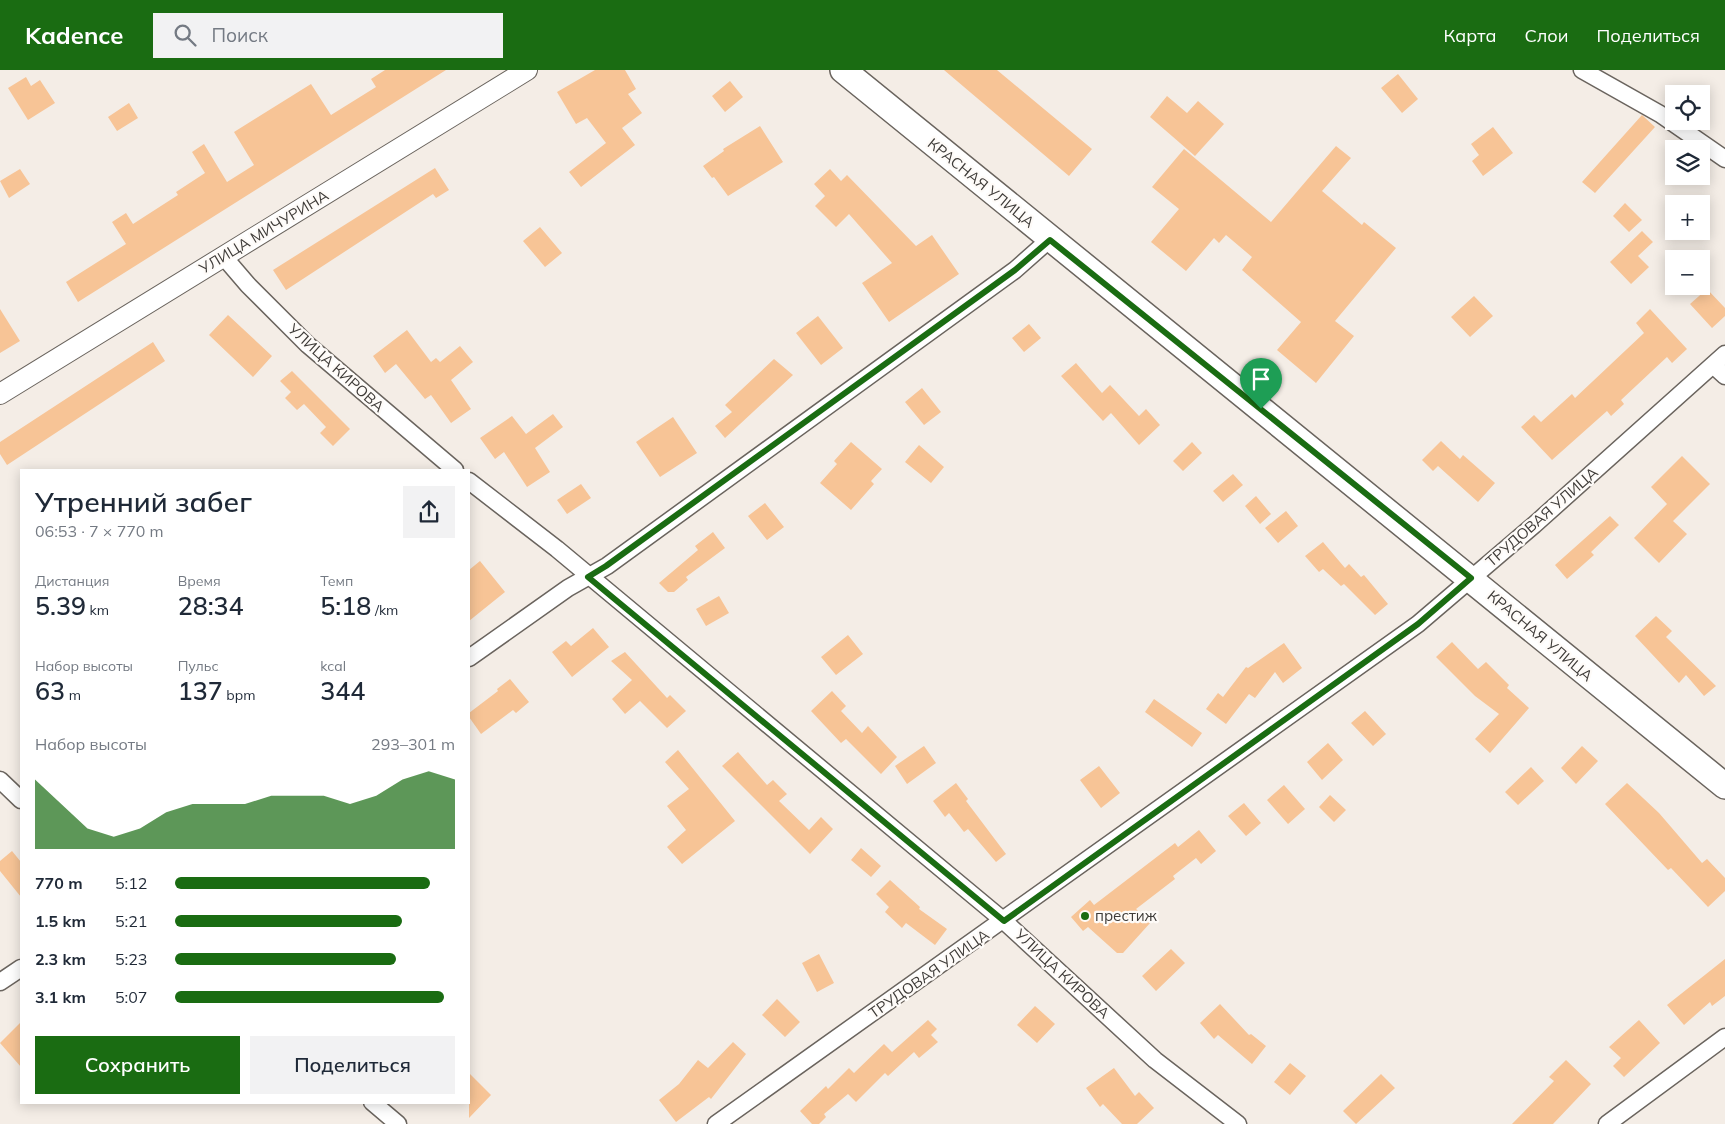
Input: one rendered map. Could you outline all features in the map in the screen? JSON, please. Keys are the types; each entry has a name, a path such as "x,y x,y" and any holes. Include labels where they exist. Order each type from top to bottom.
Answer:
{"main road":[{"name":"КРАСНАЯ УЛИЦА","path":"843,70 1050,240 1471,578 1725,786"}],"street":[{"name":"УЛИЦА МИЧУРИНА","path":"0,394 527,70"},
{"path":"1582,70 1660,114 1725,160"},
{"path":"470,657 568,588 606,566 1007,276 1050,240"},
{"name":"УЛИЦА КИРОВА","path":"224,257 248,285 308,345 454,469"},
{"name":"ТРУДОВАЯ УЛИЦА","path":"716,1124 1004,921 1418,624 1721,365"},
{"name":"УЛИЦА КИРОВА","path":"470,482 557,549 588,577 1004,921 1155,1060 1238,1124"},
{"path":"0,780 20,799"},
{"path":"0,982 20,969"},
{"path":"1606,1124 1725,1037"},
{"path":"374,1104 398,1124"}],"building":[{"path":"385,70 446,70 78,302 66,282 126,244 112,222 126,213 133,224 178,195 176,192 205,173 192,152 204,144 227,182 254,165 234,132 311,84 331,115 376,87 371,79"},
{"path":"595,70 625,70 636,89 628,94 642,113 622,128 635,145 581,187 569,172 606,143 587,118 576,124 557,92"},
{"path":"944,70 997,70 1092,149 1069,176"},
{"path":"1398,74 1418,99 1402,113 1381,88"},
{"path":"26,77 31,86 40,80 55,103 28,120 8,88"},
{"path":"730,81 743,97 725,112 712,96"},
{"path":"1167,96 1187,113 1198,101 1224,124 1195,156 1150,117"},
{"path":"129,103 138,118 117,131 108,117"},
{"path":"1642,115 1655,127 1595,193 1582,182"},
{"path":"760,126 783,162 728,196 703,166 724,151 723,149"},
{"path":"1493,127 1513,153 1483,176 1472,161 1479,155 1471,144"},
{"path":"1336,146 1351,158 1322,191 1362,225 1364,222 1396,248 1335,321 1354,336 1316,383 1277,350 1301,322 1242,270 1252,257 1226,235 1219,243 1214,238 1186,271 1151,242 1179,209 1152,187 1184,149 1271,222"},
{"path":"435,168 449,190 436,198 433,194 286,290 273,270"},
{"path":"20,169 30,184 9,198 0,181"},
{"path":"830,169 841,181 847,175 916,246 932,235 959,274 889,322 862,283 892,263 849,214 836,227 815,206 825,196 814,184"},
{"path":"1625,203 1642,220 1629,232 1613,216"},
{"path":"540,227 562,253 545,267 523,241"},
{"path":"1642,231 1653,242 1638,256 1649,267 1631,284 1610,262"},
{"path":"1710,292 1725,308 1725,316 1712,328 1690,304 1700,295 1710,295"},
{"path":"1474,296 1493,316 1470,337 1451,317"},
{"path":"0,309 20,341 0,353"},
{"path":"1650,309 1687,349 1672,363 1667,357 1621,400 1624,404 1611,416 1607,411 1552,460 1521,427 1534,415 1541,422 1572,394 1575,398 1644,333 1636,323"},
{"path":"228,315 272,356 253,377 209,335"},
{"path":"818,316 843,348 821,365 796,333"},
{"path":"1029,324 1041,338 1024,352 1012,338"},
{"path":"407,330 431,362 436,358 440,362 460,346 473,362 451,380 471,409 451,423 431,395 425,399 396,364 385,373 373,356"},
{"path":"153,342 165,361 7,465 0,454 0,442"},
{"path":"774,359 793,375 725,438 715,426 732,412 725,405"},
{"path":"1076,363 1102,393 1110,385 1139,416 1146,409 1160,425 1139,445 1111,413 1103,421 1061,376"},
{"path":"292,371 350,429 333,446 320,433 326,427 304,404 297,410 285,398 291,392 280,381"},
{"path":"922,388 941,412 924,425 905,402"},
{"path":"553,414 563,427 535,448 550,472 527,487 504,452 495,459 480,438 512,416 526,434"},
{"path":"673,417 697,453 660,477 636,442"},
{"path":"1441,441 1460,459 1463,455 1495,483 1478,502 1438,466 1433,471 1422,460"},
{"path":"851,442 882,469 871,481 874,484 851,510 820,483 837,464 834,461"},
{"path":"1192,442 1202,453 1183,471 1173,461"},
{"path":"919,445 944,467 931,483 905,462"},
{"path":"1682,456 1710,484 1673,521 1687,534 1659,563 1634,538 1667,504 1651,487"},
{"path":"1233,474 1243,485 1223,502 1213,491"},
{"path":"581,484 591,498 567,514 557,500"},
{"path":"1256,496 1271,514 1260,524 1245,506"},
{"path":"765,503 784,527 767,540 748,516"},
{"path":"1286,511 1298,526 1278,543 1265,528"},
{"path":"1610,516 1619,525 1591,552 1594,555 1567,579 1555,565"},
{"path":"713,532 725,548 686,577 688,580 674,592 668,592 659,583 698,550 695,546"},
{"path":"1323,542 1345,568 1349,564 1361,577 1364,575 1388,604 1375,615 1344,584 1341,586 1323,569 1319,572 1305,556"},
{"path":"480,561 505,592 470,620 470,569"},
{"path":"719,596 729,613 706,626 696,609"},
{"path":"1656,616 1672,631 1666,637 1716,686 1704,696 1686,675 1679,683 1635,636"},
{"path":"593,628 609,647 572,677 552,652 566,641 571,646"},
{"path":"848,635 863,654 836,675 821,657"},
{"path":"1452,642 1478,669 1486,662 1509,685 1507,688 1529,708 1490,753 1475,739 1499,714 1475,696 1436,657"},
{"path":"1284,643 1302,668 1283,683 1275,672 1255,698 1249,694 1226,724 1206,709 1218,693 1223,697 1246,667 1248,668"},
{"path":"625,652 667,698 670,695 686,711 667,728 640,701 625,714 612,699 632,680 611,661"},
{"path":"510,679 529,702 516,713 513,710 481,734 470,718 470,712 498,691 497,689"},
{"path":"832,691 846,706 841,711 862,733 868,726 897,757 881,774 846,739 841,743 811,711"},
{"path":"1154,699 1202,733 1192,747 1145,712"},
{"path":"1365,711 1386,734 1373,746 1351,723"},
{"path":"1328,743 1343,760 1322,780 1307,762"},
{"path":"924,746 936,763 907,784 895,766"},
{"path":"1582,746 1598,761 1576,784 1561,768"},
{"path":"678,750 735,821 682,864 667,847 686,830 667,806 689,789 665,762"},
{"path":"738,752 767,785 773,780 787,794 779,801 809,830 821,817 833,829 810,854 722,766"},
{"path":"1099,766 1120,793 1101,808 1080,780"},
{"path":"1531,767 1544,781 1518,805 1505,792"},
{"path":"956,783 968,799 966,801 1006,854 996,862 968,829 964,832 949,813 945,817 933,801"},
{"path":"1627,783 1659,813 1702,863 1707,859 1725,878 1725,891 1708,907 1671,868 1668,870 1605,804"},
{"path":"1284,785 1305,809 1288,824 1267,800"},
{"path":"1330,795 1346,810 1334,822 1319,807"},
{"path":"1244,803 1261,823 1246,836 1228,816"},
{"path":"1199,830 1216,851 1201,864 1196,858 1173,876 1175,879 1136,909 1151,922 1123,953 1117,953 1088,927 1083,931 1071,917 1090,900 1094,905 1175,843 1178,847"},
{"path":"861,848 881,866 871,877 851,860"},
{"path":"12,851 20,861 20,896 0,871 0,861"},
{"path":"890,880 920,907 919,909 947,929 935,945 906,923 902,928 885,912 889,907 876,894"},
{"path":"1171,949 1185,963 1156,991 1142,976"},
{"path":"819,954 834,983 817,992 802,963"},
{"path":"1725,959 1725,996 1712,1006 1710,1002 1684,1025 1667,1005"},
{"path":"777,999 800,1022 785,1037 762,1015"},
{"path":"1220,1004 1249,1035 1251,1034 1266,1046 1252,1064 1218,1035 1214,1039 1200,1023"},
{"path":"1035,1006 1055,1024 1037,1043 1017,1025"},
{"path":"928,1020 937,1029 931,1035 938,1042 919,1058 914,1052 888,1076 885,1073 856,1102 848,1094 824,1114 826,1117 819,1124 812,1124 800,1111 826,1086 828,1089 849,1068 854,1073 884,1044 892,1052"},
{"path":"1639,1020 1660,1043 1624,1077 1613,1066 1621,1058 1609,1047"},
{"path":"20,1023 20,1066 0,1043"},
{"path":"733,1042 746,1054 711,1099 709,1097 676,1122 659,1100 679,1084 698,1060 708,1068"},
{"path":"1566,1060 1591,1084 1553,1124 1512,1124 1554,1081 1549,1077"},
{"path":"1290,1063 1306,1076 1290,1095 1274,1082"},
{"path":"1114,1068 1135,1096 1139,1092 1154,1108 1137,1124 1122,1124 1103,1104 1100,1107 1086,1088"},
{"path":"470,1074 491,1095 469,1118 470,1104"},
{"path":"1381,1074 1395,1088 1356,1124 1343,1111"}],"place":[{"name":"престиж","path":"1085,916"}],"route":[{"path":"1050,240 1261,409 1471,578 1418,624 1004,921 588,577 606,566 1015,270 1050,240"}]}
